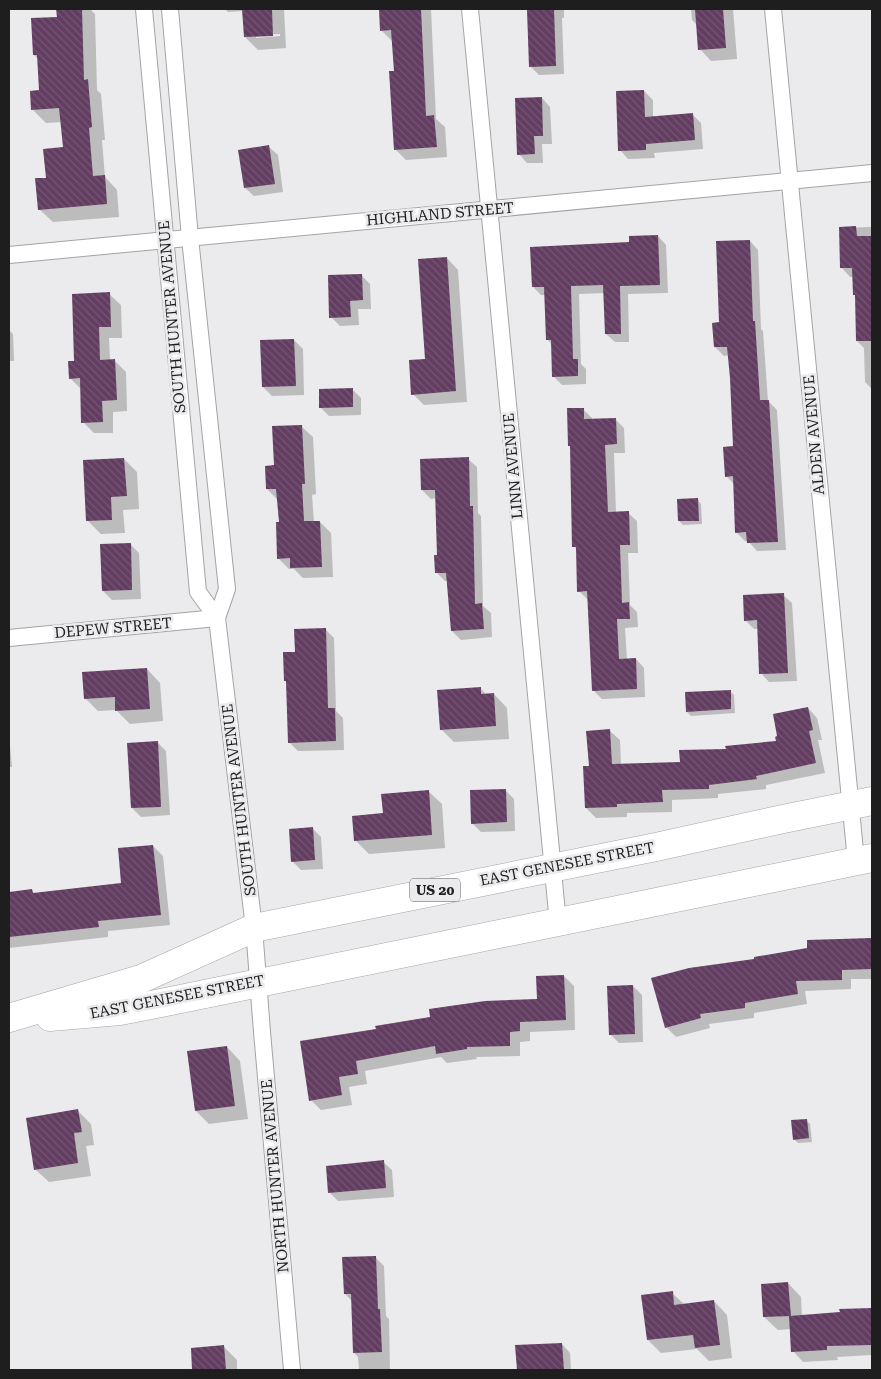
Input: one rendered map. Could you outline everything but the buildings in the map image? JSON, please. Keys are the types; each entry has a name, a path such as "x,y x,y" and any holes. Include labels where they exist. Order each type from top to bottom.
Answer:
{"highway":[{"name":"EAST GENESEE STREET","path":"9,1019 141,979 254,928 861,804"},
{"name":"EAST GENESEE STREET","path":"9,1019 120,1011 864,859"}],"street":[{"name":"SOUTH HUNTER AVENUE","path":"144,9 198,592 217,618"},
{"name":"SOUTH HUNTER AVENUE","path":"170,9 190,238 227,589 217,618 259,982"},
{"name":"LINN AVENUE","path":"470,9 558,923"},
{"name":"ALDEN AVENUE","path":"773,9 790,181 861,804 864,859"},
{"name":"HIGHLAND STREET","path":"9,256 872,173"},
{"name":"DEPEW STREET","path":"9,638 217,618"},
{"name":"NORTH HUNTER AVENUE","path":"259,982 292,1370"}]}
